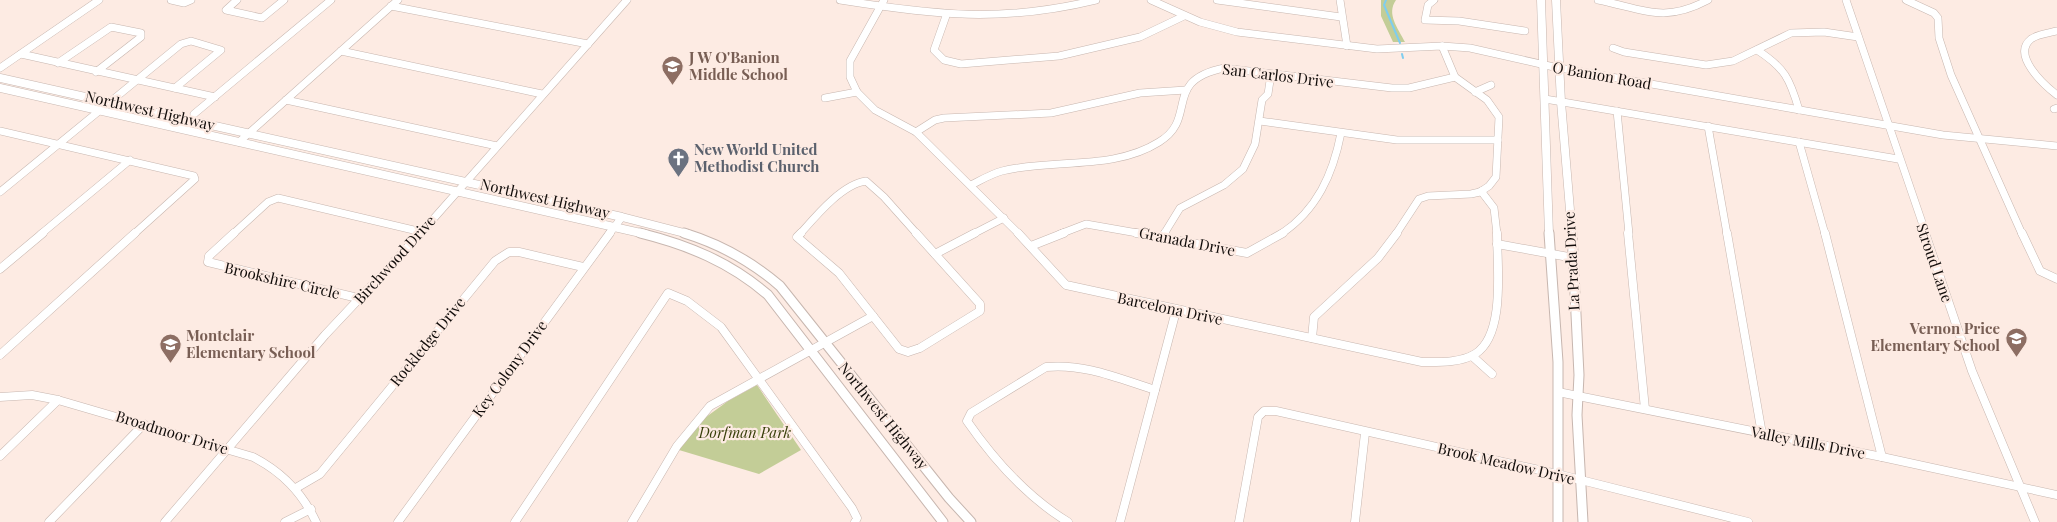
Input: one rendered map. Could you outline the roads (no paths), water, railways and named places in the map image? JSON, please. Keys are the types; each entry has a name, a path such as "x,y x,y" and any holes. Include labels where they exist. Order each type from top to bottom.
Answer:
{"main road":[{"name":"La Prada Drive","path":"1541,0 1550,254 1558,392 1558,522"},
{"name":"La Prada Drive","path":"1556,0 1561,102 1574,258 1577,415 1583,522"},
{"name":"Northwest Highway","path":"0,78 622,217 706,239 744,257 780,286 949,498 971,522"},
{"name":"Northwest Highway","path":"0,88 615,227 678,242 711,254 733,267 768,295 944,522"}],"street":[{"path":"0,68 99,0"},
{"path":"171,0 184,3 192,0"},
{"path":"237,0 226,10 262,18 284,0"},
{"path":"194,114 331,0"},
{"path":"239,142 398,0"},
{"name":"Birchwood Drive","path":"165,522 325,335 362,299 627,0"},
{"path":"840,0 882,3 946,16 990,17 1032,14 1096,0"},
{"name":"O Banion Road","path":"1151,0 1184,16 1230,30 1377,49 1442,46 1470,48 1560,68 1887,125 1980,139 2057,146"},
{"path":"1217,0 1248,6 1341,17"},
{"path":"1340,0 1341,17 1347,46"},
{"path":"1434,0 1428,5 1425,20 1435,22 1447,20 1510,31 1525,31"},
{"path":"1598,0 1615,1 1652,12 1673,14 1690,10 1708,0"},
{"name":"Stroud Lane","path":"1846,0 1898,159 1972,370 1998,437 2022,487 2035,522"},
{"path":"1906,0 1934,14 1938,18 1939,38 1951,75 2035,264 2040,271 2057,279"},
{"name":"Barcelona Drive","path":"882,3 850,62 850,77 857,92 878,112 916,132 1004,218 1066,285 1176,311 1422,362 1459,361 1472,356"},
{"path":"391,6 588,44"},
{"path":"946,16 934,50 943,60 960,63 1035,59 1094,48 1153,32 1184,16"},
{"path":"58,63 112,27 141,32 142,36 96,72"},
{"path":"2057,31 2030,40 2025,48 2025,54 2040,82 2057,95"},
{"path":"1613,48 1624,52 1706,66 1733,62 1791,33 1824,32 1858,37"},
{"path":"0,192 62,144 98,110 185,42 221,50 175,88"},
{"path":"1312,338 1314,317 1339,292 1369,268 1386,250 1416,200 1426,197 1462,196 1481,191 1492,185 1496,177 1499,117 1495,109 1454,77 1442,46"},
{"path":"1757,50 1781,65 1788,74 1799,110"},
{"path":"341,51 542,94"},
{"path":"21,54 215,97"},
{"name":"San Carlos Drive","path":"971,185 1005,170 1072,163 1139,151 1160,143 1175,129 1186,90 1193,77 1214,69 1224,68 1392,88 1409,88 1454,77"},
{"path":"1163,237 1174,215 1180,208 1224,185 1243,169 1255,144 1262,100 1268,94 1271,74"},
{"path":"1475,92 1490,85"},
{"path":"916,132 935,120 944,118 1001,117 1064,111 1154,90 1186,90"},
{"path":"825,98 857,92"},
{"path":"286,100 497,146"},
{"path":"1544,100 1898,159"},
{"path":"1617,111 1645,409"},
{"path":"1260,121 1341,134 1419,142 1464,138 1498,140"},
{"path":"1708,126 1762,434"},
{"path":"0,131 130,160 194,176 195,179 0,356"},
{"name":"Granada Drive","path":"1031,246 1086,224 1248,253 1265,246 1303,219 1317,200 1333,170 1341,134"},
{"path":"1800,142 1833,262 1882,457"},
{"path":"0,269 130,160"},
{"path":"866,181 884,197 978,302 980,311 920,348 908,352 899,349 873,316 839,273 797,237 799,232 826,205 859,182 866,181"},
{"path":"1481,191 1494,208 1496,216 1497,319 1490,339 1472,356 1492,374"},
{"name":"Brookshire Circle","path":"362,299 213,265 208,262 209,256 268,202 278,198 422,232"},
{"name":"Key Colony Drive","path":"398,522 622,217"},
{"path":"935,254 1004,218"},
{"path":"1497,244 1574,258"},
{"name":"Rockledge Drive","path":"296,488 320,474 494,261 509,252 519,252 583,268"},
{"path":"515,522 668,293 687,300 710,316 734,343 852,508 857,518 855,522"},
{"path":"1120,522 1176,311"},
{"path":"632,522 679,442 694,422 710,406 873,316"},
{"path":"1068,522 1052,513 992,455 967,421 971,413 1046,367 1059,364 1106,375 1155,390"},
{"name":"Valley Mills Drive","path":"1558,392 1882,457 2057,495"},
{"name":"Broadmoor Drive","path":"0,397 32,395 58,400 144,424 270,465 296,488 311,509 316,522"},
{"path":"0,456 58,400"},
{"name":"Brook Meadow Drive","path":"1239,522 1258,417 1264,411 1276,412 1557,474 1582,482 1748,522"},
{"path":"49,522 144,424"},
{"path":"1355,522 1366,433"},
{"path":"286,522 311,509"}],"waterway":[{"path":"1386,0 1384,5 1400,43"},
{"path":"1402,54 1403,58"}],"place":[{"name":"J W O'Banion Middle School","path":"673,86"},
{"name":"New World United Methodist Church","path":"678,178"},
{"name":"Vernon Price Elementary School","path":"2016,357"},
{"name":"Montclair Elementary School","path":"170,364"}],"park label":[{"name":"Dorfman Park","path":"745,433"}]}
